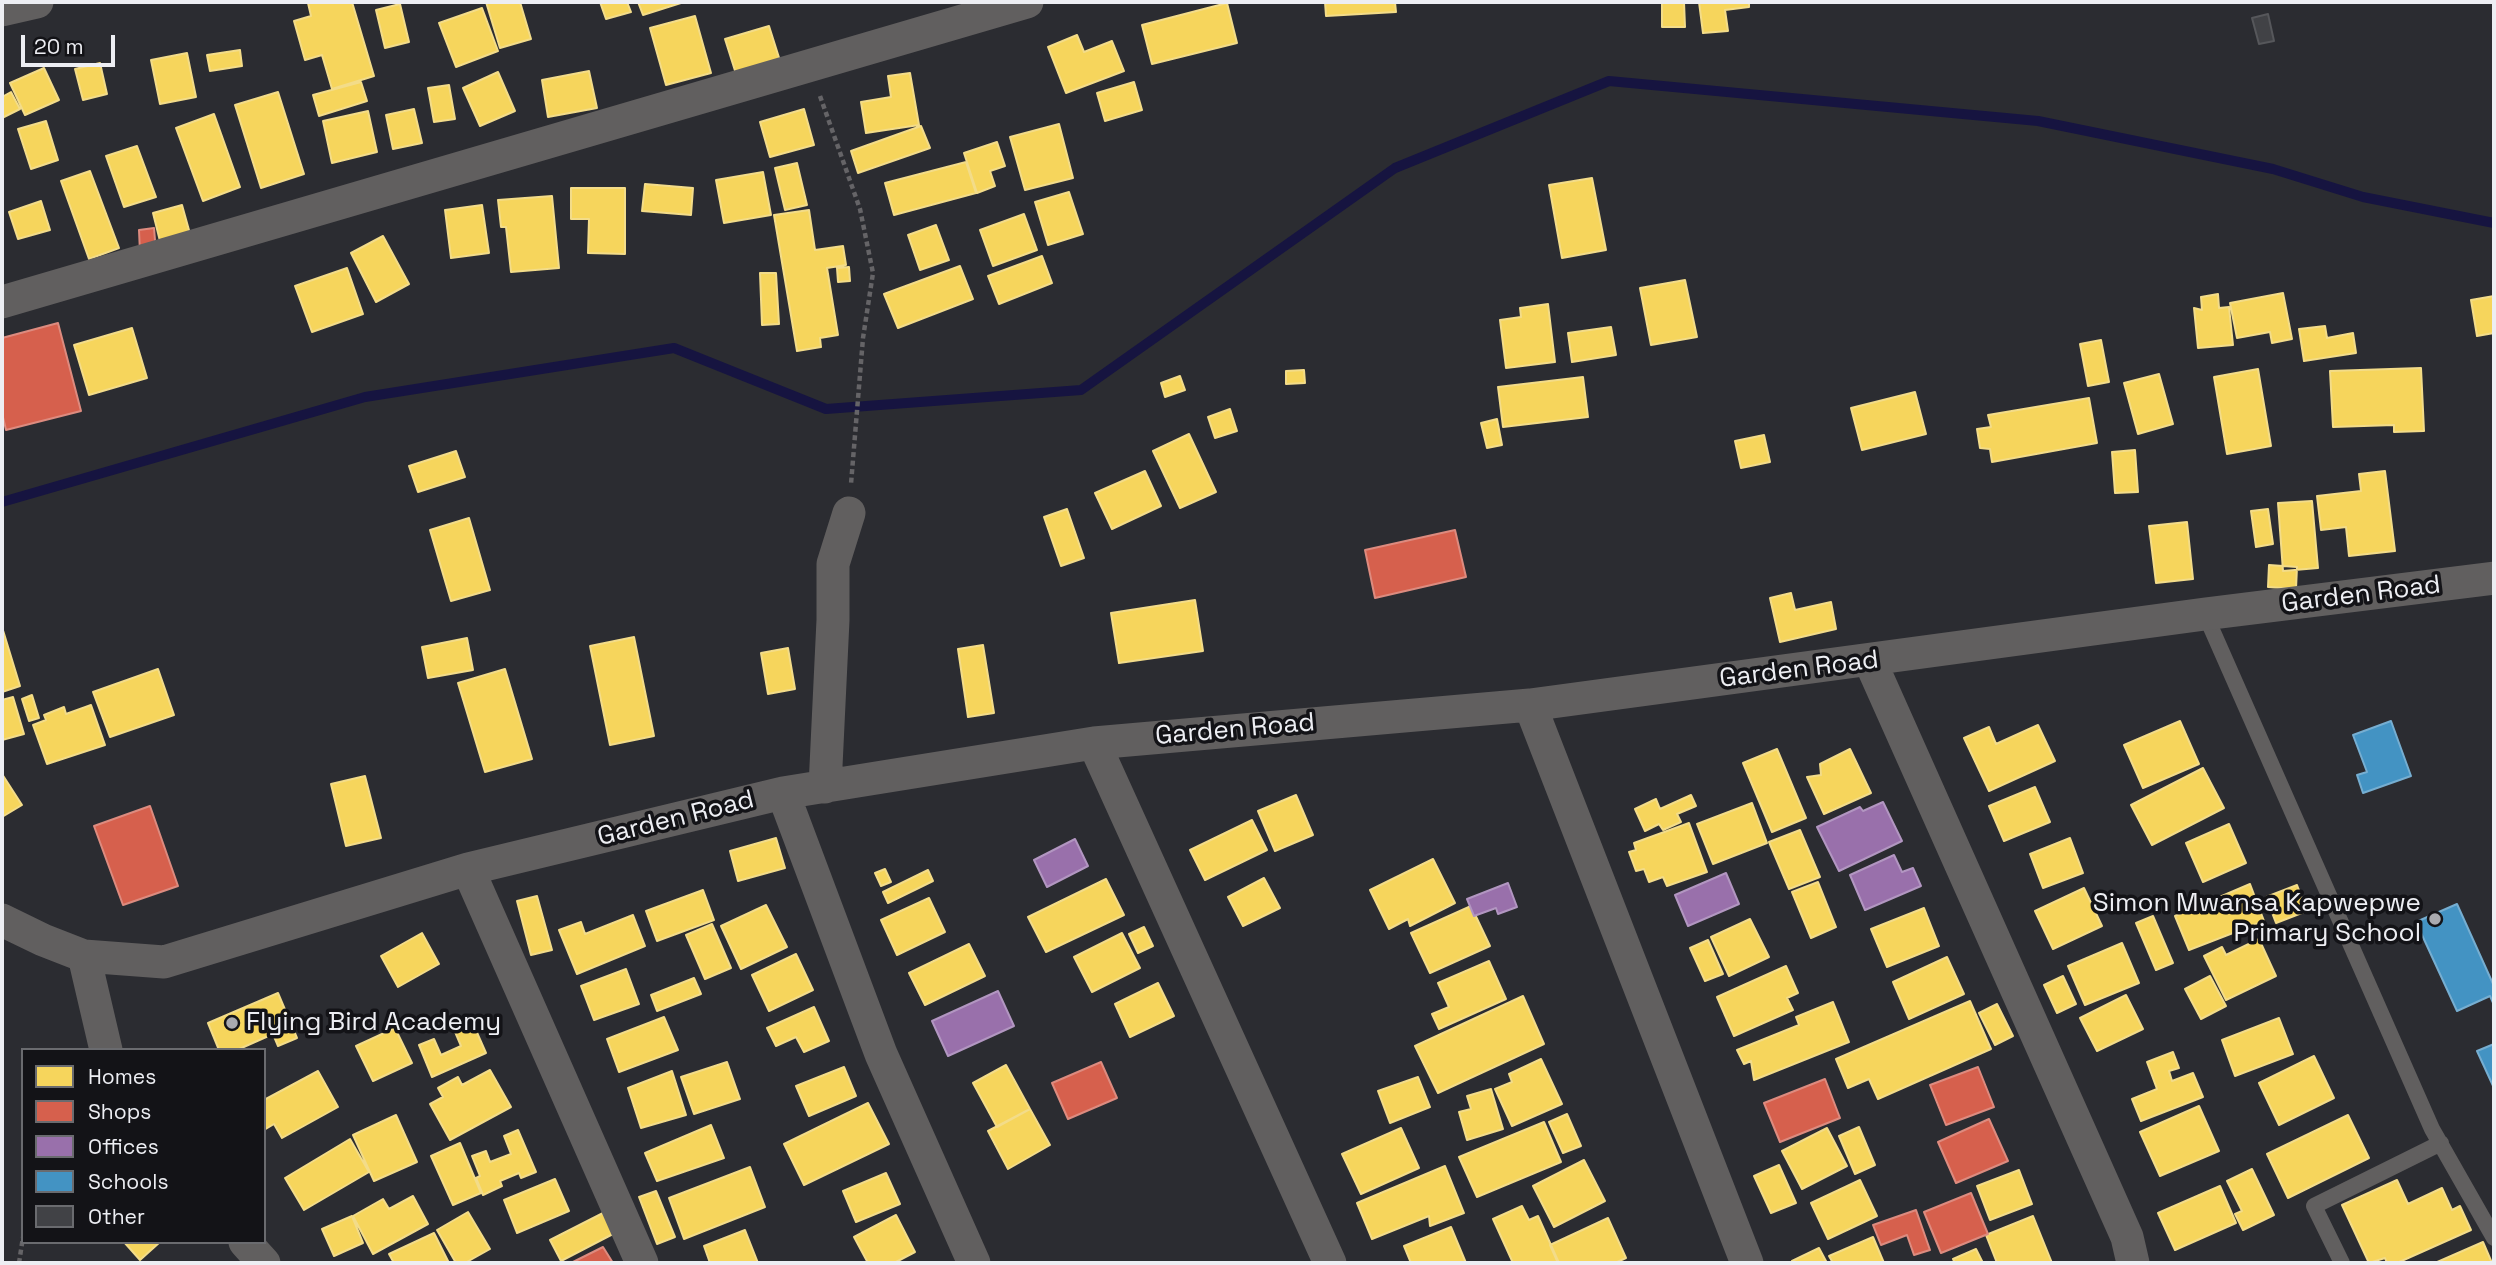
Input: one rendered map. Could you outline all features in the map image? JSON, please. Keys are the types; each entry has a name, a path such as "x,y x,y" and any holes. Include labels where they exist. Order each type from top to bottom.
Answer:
{"street":[{"path":"2,10 37,2"},
{"path":"2,302 1027,2"},
{"path":"825,787 833,564 849,513"},
{"name":"Garden Road","path":"2,920 83,956 164,962 468,869 783,793 1094,743 1530,705 2494,578"},
{"path":"1870,661 2127,1237 2133,1263"},
{"path":"1530,705 1747,1263"},
{"path":"1094,743 1330,1263"},
{"path":"783,793 881,1054 974,1263"},
{"path":"468,869 642,1263"},
{"path":"83,956 106,1048"},
{"path":"247,1244 264,1263"}],"lane":[{"path":"2205,614 2432,1129 2494,1238"},
{"path":"2342,1263 2314,1206 2441,1143"}],"path":[{"path":"809,65 860,209 873,273 863,338 849,513"},
{"path":"19,1263 22,1244"}],"building: Homes":[{"path":"352,2 374,76 332,89 322,55 305,60 294,21 311,16 308,3"},
{"path":"486,2 520,2 531,39 500,48"},
{"path":"600,2 627,2 631,12 606,19"},
{"path":"638,2 684,2 643,15"},
{"path":"1325,2 1395,2 1396,12 1326,16"},
{"path":"1662,2 1684,2 1685,27 1662,27"},
{"path":"1699,2 1749,2 1749,7 1725,10 1728,31 1703,33"},
{"path":"1227,3 1237,43 1152,64 1142,25"},
{"path":"400,4 409,42 385,48 376,10"},
{"path":"482,8 498,51 456,67 439,23"},
{"path":"695,16 711,73 666,85 650,28"},
{"path":"769,26 781,64 737,77 725,39"},
{"path":"1077,35 1084,52 1112,41 1124,71 1066,93 1048,47"},
{"path":"240,50 242,66 210,71 207,55"},
{"path":"187,53 196,97 160,104 151,60"},
{"path":"100,63 107,94 83,100 75,69"},
{"path":"44,68 59,100 25,115 10,83"},
{"path":"589,71 597,108 548,117 542,80"},
{"path":"498,72 515,111 480,126 463,88"},
{"path":"910,73 919,125 866,133 861,102 891,97 888,76"},
{"path":"361,82 367,101 319,116 313,95"},
{"path":"1134,82 1142,110 1105,121 1097,93"},
{"path":"449,85 455,119 434,122 428,88"},
{"path":"11,92 20,109 2,118 2,97"},
{"path":"278,92 304,174 261,188 235,105"},
{"path":"414,109 422,143 393,149 386,115"},
{"path":"804,109 814,145 770,157 760,122"},
{"path":"368,111 377,152 332,163 323,121"},
{"path":"214,114 240,187 203,201 176,128"},
{"path":"46,121 58,160 31,169 18,129"},
{"path":"1059,124 1073,178 1025,190 1010,137"},
{"path":"921,126 930,148 858,173 851,151"},
{"path":"997,142 1005,166 990,171 995,186 977,193 964,153"},
{"path":"137,146 156,197 124,207 106,156"},
{"path":"966,162 976,193 894,215 885,183"},
{"path":"797,163 807,205 785,210 775,168"},
{"path":"90,171 119,248 89,259 61,181"},
{"path":"763,172 771,215 724,223 716,180"},
{"path":"1592,178 1606,250 1562,258 1549,185"},
{"path":"645,184 693,188 691,215 642,211"},
{"path":"571,188 625,188 625,254 588,253 589,219 571,219"},
{"path":"1069,192 1083,234 1048,245 1035,202"},
{"path":"552,196 559,268 511,272 506,227 501,227 498,200"},
{"path":"41,201 50,230 18,239 9,212"},
{"path":"182,205 192,241 162,249 153,213"},
{"path":"482,205 489,253 451,258 445,210"},
{"path":"809,210 815,250 843,246 846,265 827,268 838,335 820,338 821,347 797,351 774,215"},
{"path":"1024,214 1037,250 993,266 980,230"},
{"path":"936,225 949,260 920,270 908,235"},
{"path":"383,236 409,284 376,302 351,253"},
{"path":"1042,256 1052,283 999,304 988,276"},
{"path":"960,266 973,299 898,328 884,294"},
{"path":"849,267 850,281 838,282 837,268"},
{"path":"347,268 363,314 312,332 295,286"},
{"path":"760,273 776,273 779,324 762,325"},
{"path":"1685,280 1697,337 1651,345 1640,288"},
{"path":"2283,293 2292,339 2272,343 2270,332 2237,338 2230,303"},
{"path":"2218,294 2219,308 2229,307 2233,345 2198,348 2194,308 2202,310 2201,297"},
{"path":"2494,296 2494,333 2477,336 2471,300"},
{"path":"1548,304 1555,362 1506,368 1500,320 1521,317 1520,308"},
{"path":"2325,326 2327,338 2353,333 2356,353 2304,361 2299,329"},
{"path":"1611,327 1616,355 1572,362 1568,333"},
{"path":"132,328 147,378 89,395 74,345"},
{"path":"2101,340 2109,382 2088,386 2080,344"},
{"path":"2421,368 2424,431 2394,432 2394,425 2333,427 2330,371"},
{"path":"2258,369 2271,446 2227,454 2214,377"},
{"path":"1304,370 1305,383 1286,384 1286,371"},
{"path":"2159,374 2173,424 2138,434 2124,383"},
{"path":"1180,376 1185,390 1165,397 1161,383"},
{"path":"1583,377 1588,417 1503,427 1498,387"},
{"path":"1915,392 1926,434 1862,450 1851,408"},
{"path":"2089,398 2097,443 1992,462 1990,449 1980,448 1977,429 1991,427 1988,415"},
{"path":"1230,409 1237,431 1215,438 1208,417"},
{"path":"1497,419 1502,445 1487,448 1481,423"},
{"path":"1189,434 1216,492 1180,508 1153,451"},
{"path":"1764,435 1770,462 1741,468 1735,441"},
{"path":"2135,450 2138,492 2115,493 2112,452"},
{"path":"456,451 465,477 418,492 409,466"},
{"path":"1145,471 1161,506 1112,529 1095,493"},
{"path":"2385,471 2395,551 2349,556 2346,527 2321,530 2317,496 2361,491 2359,474"},
{"path":"2312,501 2318,568 2283,571 2278,503"},
{"path":"1067,509 1084,558 1061,566 1044,517"},
{"path":"2268,509 2273,544 2256,547 2251,511"},
{"path":"469,518 490,590 451,601 430,530"},
{"path":"2187,522 2193,579 2156,583 2149,526"},
{"path":"2269,565 2297,567 2296,589 2268,587"},
{"path":"1791,593 1795,610 1831,602 1836,629 1780,642 1770,598"},
{"path":"1195,600 1203,651 1119,663 1111,613"},
{"path":"2,627 20,686 2,692"},
{"path":"634,637 654,736 610,745 590,646"},
{"path":"467,638 473,670 428,678 422,647"},
{"path":"983,645 994,713 968,717 958,649"},
{"path":"788,648 795,689 768,694 761,653"},
{"path":"158,669 174,715 110,737 93,692"},
{"path":"505,669 532,759 485,772 458,683"},
{"path":"32,695 39,718 29,721 22,699"},
{"path":"13,697 24,734 2,740 2,700"},
{"path":"91,705 105,745 47,764 33,725 46,720 44,715 64,707 66,714"},
{"path":"2180,721 2199,764 2143,788 2124,745"},
{"path":"2038,725 2055,761 1989,791 1964,738 1989,727 1996,744"},
{"path":"1777,749 1806,818 1772,832 1743,763"},
{"path":"1850,749 1871,793 1824,814 1807,777 1821,775 1820,764"},
{"path":"2203,768 2224,808 2152,845 2131,805"},
{"path":"2,774 22,805 2,817"},
{"path":"365,776 381,838 346,846 331,784"},
{"path":"2035,787 2050,822 2004,841 1989,806"},
{"path":"1296,795 1313,835 1275,851 1258,811"},
{"path":"1691,795 1696,806 1677,814 1681,822 1663,830 1659,824 1645,831 1635,809 1656,799 1660,809"},
{"path":"1752,803 1767,843 1713,864 1697,824"},
{"path":"1252,820 1267,850 1205,880 1190,850"},
{"path":"1689,823 1707,872 1667,886 1663,877 1649,882 1644,869 1636,871 1629,852 1636,850 1634,843"},
{"path":"2229,824 2246,863 2203,882 2186,843"},
{"path":"1800,830 1820,877 1789,889 1769,842"},
{"path":"776,838 785,868 738,881 730,851"},
{"path":"2070,838 2083,873 2043,888 2030,854"},
{"path":"1433,859 1455,903 1410,926 1408,919 1389,929 1370,890"},
{"path":"885,869 891,882 881,886 875,873"},
{"path":"928,870 933,881 888,903 883,892"},
{"path":"1264,878 1280,908 1243,926 1228,897"},
{"path":"1106,879 1124,915 1046,952 1028,917"},
{"path":"1818,882 1836,927 1811,938 1792,892"},
{"path":"2250,884 2264,921 2189,950 2175,916"},
{"path":"2297,885 2307,911 2276,923 2266,897"},
{"path":"2084,888 2102,926 2053,949 2035,911"},
{"path":"703,890 714,920 657,941 646,911"},
{"path":"537,896 552,950 531,955 517,901"},
{"path":"929,898 945,932 897,955 881,920"},
{"path":"766,905 787,947 741,969 721,926"},
{"path":"1471,906 1490,946 1430,973 1411,933"},
{"path":"1924,908 1939,946 1887,967 1871,929"},
{"path":"633,915 645,946 577,974 559,930 581,922 585,934"},
{"path":"2153,916 2173,963 2156,970 2136,923"},
{"path":"1750,919 1769,957 1729,976 1711,937"},
{"path":"712,924 731,968 705,979 686,935"},
{"path":"1144,927 1153,946 1138,953 1129,934"},
{"path":"422,933 439,964 398,987 381,956"},
{"path":"1122,933 1140,968 1092,992 1074,957"},
{"path":"2259,939 2276,976 2226,1000 2204,956 2222,947 2226,955"},
{"path":"1708,940 1723,974 1705,981 1690,948"},
{"path":"2122,943 2139,983 2085,1005 2068,966"},
{"path":"969,944 985,976 925,1005 909,973"},
{"path":"796,954 813,990 769,1011 752,975"},
{"path":"1947,957 1964,994 1909,1019 1893,982"},
{"path":"1489,961 1506,999 1439,1029 1432,1014 1449,1007 1438,983"},
{"path":"1786,966 1798,993 1787,998 1793,1010 1734,1036 1717,997"},
{"path":"626,969 639,1004 594,1020 581,986"},
{"path":"2063,976 2076,1004 2057,1013 2044,985"},
{"path":"2210,976 2226,1006 2201,1019 2185,989"},
{"path":"694,978 701,994 657,1011 651,995"},
{"path":"1158,983 1174,1016 1130,1037 1115,1004"},
{"path":"278,993 297,1038 278,1046 273,1034 242,1048 218,1048 208,1023"},
{"path":"2126,995 2143,1029 2097,1051 2080,1018"},
{"path":"1523,996 1544,1044 1438,1093 1415,1046"},
{"path":"1970,1001 1991,1049 1878,1099 1869,1079 1848,1088 1836,1059"},
{"path":"1833,1002 1849,1042 1754,1080 1751,1061 1744,1064 1737,1050 1799,1025 1796,1017"},
{"path":"1997,1004 2013,1036 1995,1045 1979,1013"},
{"path":"814,1007 829,1041 804,1052 796,1037 776,1046 767,1028"},
{"path":"664,1017 678,1050 619,1072 607,1039"},
{"path":"2279,1018 2293,1054 2235,1076 2222,1040"},
{"path":"471,1019 486,1053 432,1077 419,1045 434,1039 441,1055 461,1046 453,1027"},
{"path":"395,1028 412,1063 373,1081 356,1046"},
{"path":"2173,1052 2179,1068 2169,1071 2172,1081 2193,1073 2203,1097 2141,1121 2132,1099 2157,1089 2147,1062"},
{"path":"2314,1056 2334,1098 2279,1125 2259,1083"},
{"path":"1541,1059 1562,1104 1512,1126 1495,1089 1512,1082 1509,1074"},
{"path":"727,1062 740,1099 694,1114 681,1077"},
{"path":"1006,1065 1030,1109 997,1127 973,1083"},
{"path":"844,1067 856,1096 809,1116 796,1086"},
{"path":"490,1070 511,1107 450,1140 430,1104 443,1097 438,1088 458,1077 462,1085"},
{"path":"318,1071 338,1107 282,1138 274,1124 266,1129 266,1099"},
{"path":"672,1071 686,1115 641,1128 628,1088"},
{"path":"1418,1077 1430,1107 1390,1123 1378,1091"},
{"path":"1491,1089 1503,1129 1467,1140 1459,1112 1471,1109 1467,1096"},
{"path":"868,1103 889,1144 804,1185 784,1144"},
{"path":"2199,1106 2219,1151 2160,1176 2140,1132"},
{"path":"1030,1109 1050,1145 1008,1169 988,1131"},
{"path":"1567,1114 1581,1146 1563,1153 1549,1122"},
{"path":"396,1115 417,1162 374,1181 353,1135"},
{"path":"2348,1115 2369,1158 2288,1198 2267,1154"},
{"path":"1544,1122 1561,1162 1477,1197 1459,1157"},
{"path":"711,1125 724,1158 657,1181 645,1153"},
{"path":"1859,1127 1875,1165 1855,1174 1839,1136"},
{"path":"1401,1128 1419,1168 1361,1194 1342,1154"},
{"path":"1827,1128 1847,1166 1802,1189 1782,1151"},
{"path":"518,1130 536,1172 521,1178 519,1173 500,1181 502,1186 483,1195 476,1178 480,1176 472,1156 486,1151 490,1162 511,1154 504,1136"},
{"path":"350,1139 369,1172 304,1210 285,1178"},
{"path":"460,1143 481,1193 453,1205 431,1156"},
{"path":"1584,1160 1605,1201 1554,1227 1533,1186"},
{"path":"1779,1165 1796,1203 1771,1213 1754,1176"},
{"path":"1445,1166 1464,1213 1430,1226 1429,1216 1372,1239 1357,1203"},
{"path":"750,1167 765,1207 684,1239 669,1198"},
{"path":"2252,1169 2274,1215 2243,1230 2235,1214 2242,1211 2227,1181"},
{"path":"2019,1170 2032,1204 1990,1220 1977,1186"},
{"path":"886,1173 900,1204 856,1222 843,1191"},
{"path":"555,1179 569,1211 517,1233 504,1200"},
{"path":"1860,1180 1877,1216 1828,1239 1811,1203"},
{"path":"2397,1180 2408,1204 2442,1188 2452,1210 2460,1206 2471,1230 2397,1263 2387,1263 2385,1258 2369,1263 2342,1205"},
{"path":"2220,1186 2236,1223 2175,1250 2158,1213"},
{"path":"656,1191 675,1237 657,1244 639,1197"},
{"path":"413,1196 428,1224 373,1254 353,1216 383,1199 389,1209"},
{"path":"1522,1206 1529,1220 1538,1216 1559,1263 1513,1263 1493,1219"},
{"path":"468,1212 490,1249 465,1263 456,1263 437,1230"},
{"path":"603,1213 613,1234 561,1261 550,1240"},
{"path":"896,1215 915,1252 894,1263 868,1263 854,1237"},
{"path":"352,1216 363,1243 334,1256 322,1229"},
{"path":"2033,1216 2052,1263 1997,1263 1986,1235"},
{"path":"1608,1218 1626,1258 1615,1263 1558,1263 1550,1245"},
{"path":"1451,1227 1466,1263 1411,1263 1404,1246"},
{"path":"745,1230 758,1263 710,1263 704,1246"},
{"path":"434,1233 449,1263 394,1263 389,1254"},
{"path":"1873,1237 1884,1263 1833,1263 1829,1256"},
{"path":"2483,1242 2492,1263 2435,1263"},
{"path":"126,1244 158,1244 140,1260"},
{"path":"1819,1248 1827,1263 1793,1263 1792,1261"},
{"path":"1976,1249 1983,1263 1955,1263 1953,1259"}],"building: Shops":[{"path":"154,228 156,252 140,253 139,230"},
{"path":"58,323 81,411 6,430 2,413 2,338"},
{"path":"1455,530 1466,577 1375,598 1365,550"},
{"path":"150,806 178,886 123,905 94,826"},
{"path":"1101,1062 1117,1098 1068,1119 1052,1083"},
{"path":"1978,1067 1994,1107 1946,1125 1930,1085"},
{"path":"1825,1079 1840,1118 1780,1142 1764,1103"},
{"path":"1989,1119 2008,1161 1956,1183 1938,1142"},
{"path":"1971,1193 1988,1234 1941,1253 1924,1212"},
{"path":"1916,1210 1930,1250 1914,1255 1907,1235 1881,1245 1873,1225"},
{"path":"603,1247 613,1263 571,1263"}],"building: Offices":[{"path":"1883,802 1902,841 1839,871 1817,827 1860,807 1863,811"},
{"path":"1075,839 1088,866 1047,887 1034,860"},
{"path":"1894,855 1902,872 1913,868 1921,886 1865,910 1850,875"},
{"path":"1726,873 1739,904 1688,926 1675,895"},
{"path":"1508,883 1517,907 1498,914 1496,908 1474,916 1467,899"},
{"path":"998,991 1014,1026 948,1056 932,1021"}],"building: Schools":[{"path":"2391,721 2411,776 2363,793 2357,775 2367,772 2353,735"},
{"path":"2457,904 2494,986 2494,1005 2490,996 2457,1011 2416,922"},
{"path":"2494,1044 2494,1088 2477,1051"}],"building: Other":[{"path":"2268,14 2274,41 2259,44 2252,18"}],"waterway":[{"path":"2,502 365,397 674,348 826,409 1081,390 1395,168 1609,81 2038,121 2273,169 2363,197 2494,223"}],"place":[{"name":"Simon Mwansa Kapwepwe Primary School","path":"2435,919"},
{"name":"Flying Bird Academy","path":"232,1023"}]}
